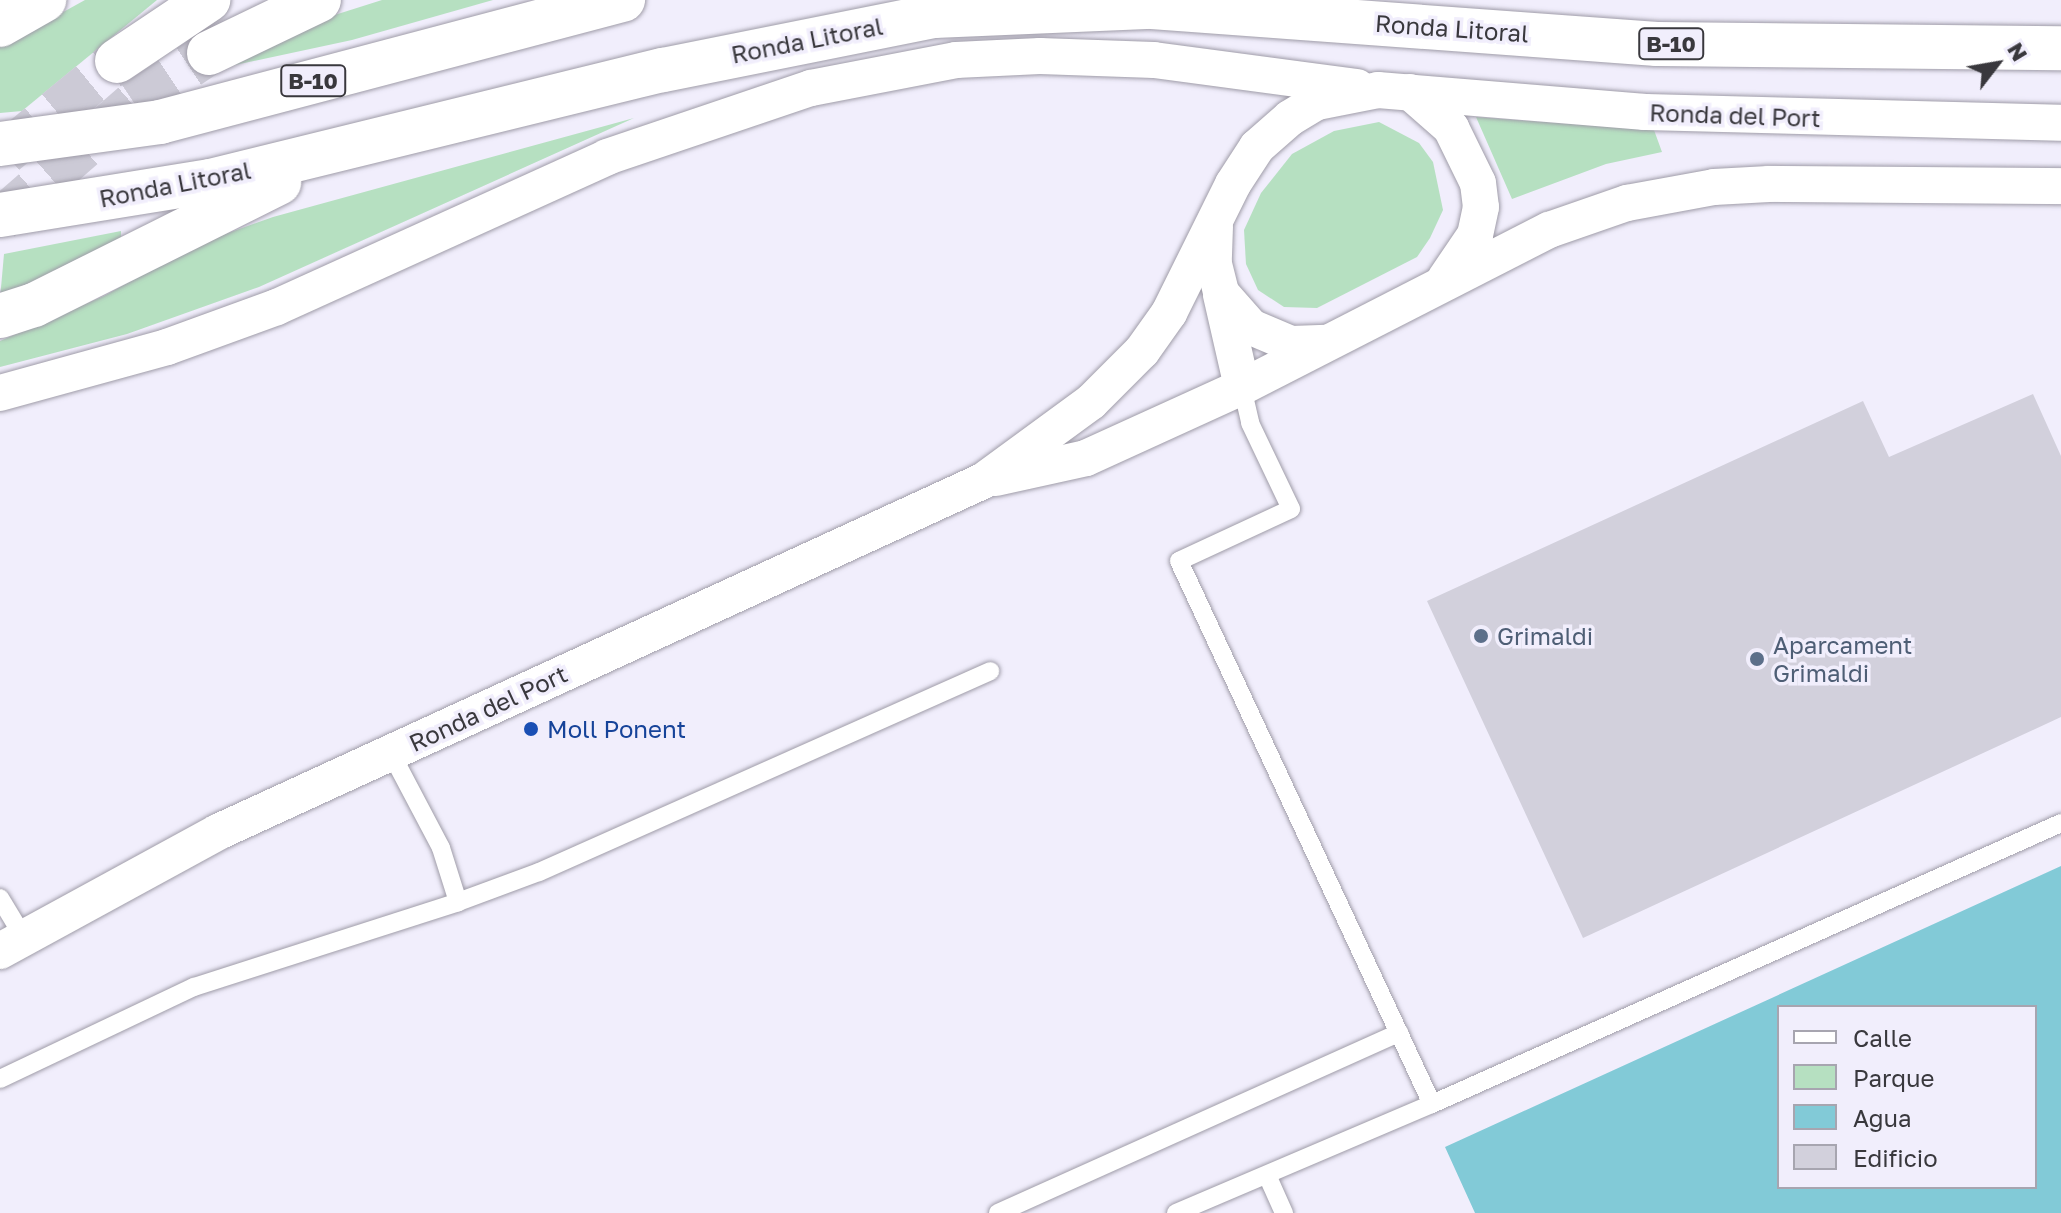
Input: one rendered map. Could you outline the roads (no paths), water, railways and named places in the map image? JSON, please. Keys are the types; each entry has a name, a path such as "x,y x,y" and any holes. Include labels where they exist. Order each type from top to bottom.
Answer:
{"highway":[{"path":"0,25 44,0"},
{"path":"117,61 208,0"},
{"path":"209,53 319,0"},
{"name":"B-10","path":"0,144 160,122 623,0"},
{"name":"Ronda Litoral","path":"0,215 210,181 663,70 934,16 1152,7 1657,44 2061,48"},
{"name":"B-10","path":"0,316 34,305 336,151"}],"street":[{"path":"0,393 123,361 277,307 607,157 811,88 956,60 1040,56 1154,60 1394,91"},
{"name":"Ronda del Port","path":"12,945 218,832 983,481 1091,402 1142,351 1169,313 1215,221 1257,147 1290,118 1317,102 1394,91 1645,112 2061,123"},
{"name":"Ronda del Port","path":"1394,91 1451,128 1478,183 1481,207 1475,235 1439,286"},
{"name":"Ronda del Port","path":"983,481 1086,458 1242,387 1549,230 1673,193 1769,184 2061,186"},
{"name":"Ronda del Port","path":"1215,221 1214,264 1242,387"},
{"path":"1221,293 1251,327 1274,339 1330,342"}],"lane":[{"path":"1242,387 1250,423 1291,509 1179,561 1432,1104"},
{"path":"0,1079 194,987 458,902 539,872 990,671"},
{"path":"391,753 441,848 458,902"},
{"path":"1176,1213 1432,1104 2061,823"},
{"path":"0,898 12,945"},
{"path":"998,1213 1399,1033"},
{"path":"1267,1175 1284,1213"}],"water":[{"path":"2061,866 2061,1213 1475,1213 1445,1147"}],"tunnel":[{"path":"0,220 134,103 209,53"},
{"path":"5,153 117,61"}],"place":[{"name":"Grimaldi","path":"1481,636"},
{"name":"Aparcament Grimaldi","path":"1757,659"},
{"name":"Moll Ponent","path":"531,729"}]}
